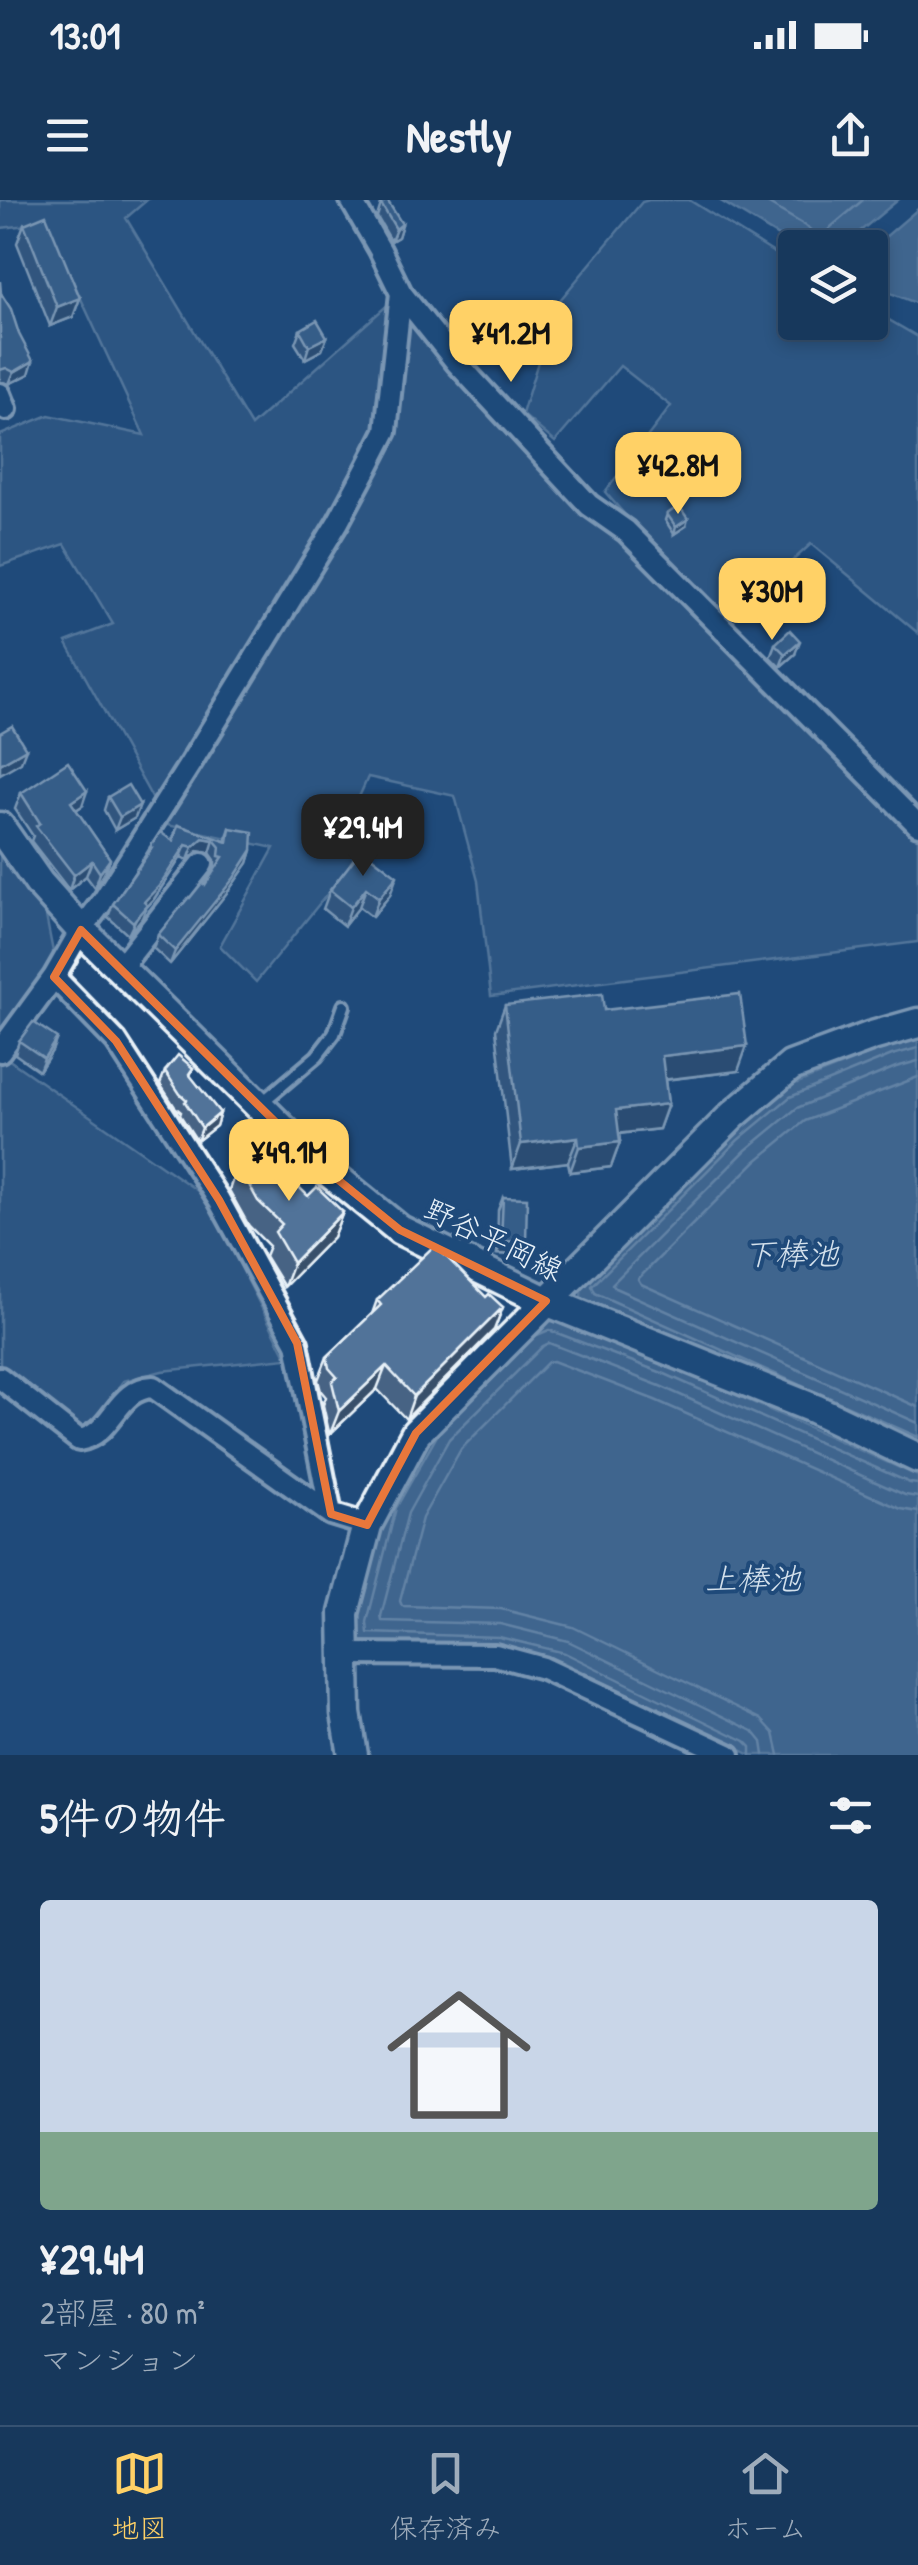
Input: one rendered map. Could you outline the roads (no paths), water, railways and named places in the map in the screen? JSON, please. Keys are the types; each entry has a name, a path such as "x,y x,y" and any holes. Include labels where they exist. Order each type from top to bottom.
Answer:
{"main road":[{"name":"野谷平岡線","path":"0,827 39,883 81,930 315,1162 400,1230 546,1301 815,1409 918,1458"},
{"path":"352,1755 346,1712 344,1613 367,1525 416,1433 733,1115 791,1066 918,1022"}],"street":[{"path":"352,200 400,293 457,363 589,504 626,531 918,825"},
{"path":"0,1051 113,886 321,551 386,431 400,293"},
{"path":"120,968 202,864"},
{"path":"54,977 116,1042 220,1200 296,1343 331,1514"},
{"path":"0,1378 79,1440 93,1438 130,1394 154,1387 331,1514 367,1525"},
{"path":"344,1654 495,1655 543,1668 729,1755"}],"lane":[{"path":"258,1105 317,1056 334,1034 344,1006"}],"water":[{"path":"719,200 898,200 862,230 778,230 778,236"},
{"path":"918,209 918,304 888,292 888,235"},
{"name":"下棒池","path":"918,1038 918,1448 581,1298 582,1281 731,1133 785,1088"},
{"name":"上棒池","path":"547,1318 669,1365 918,1476 918,1755 751,1755 562,1662 498,1647 357,1644 357,1621 387,1504 432,1425"}]}
